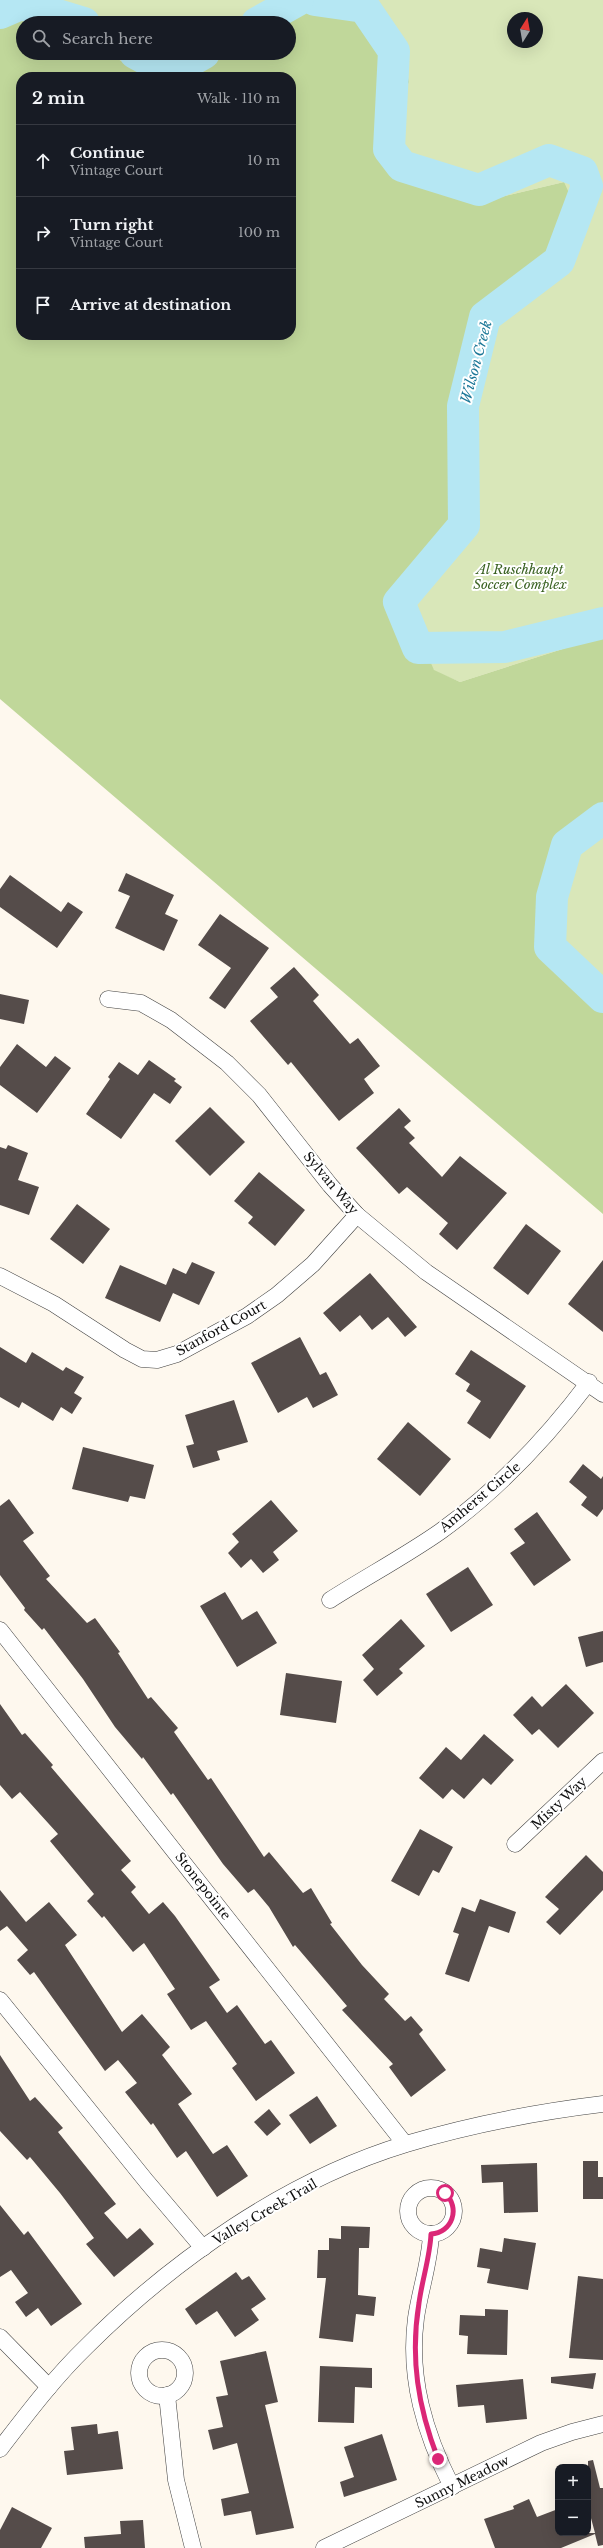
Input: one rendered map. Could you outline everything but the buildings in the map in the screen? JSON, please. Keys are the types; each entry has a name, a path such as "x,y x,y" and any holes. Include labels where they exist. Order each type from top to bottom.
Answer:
{"street":[{"name":"Sylvan Way","path":"108,998 142,1003 171,1020 227,1063 259,1095 330,1185 357,1215 426,1272 589,1382 603,1394"},
{"name":"Stanford Court","path":"0,1276 54,1304 125,1350 142,1359 156,1360 184,1350 247,1316 277,1295 313,1264 357,1215"},
{"name":"Amherst Circle","path":"330,1600 439,1532 488,1494 544,1439 589,1382"},
{"name":"Stonepointe","path":"0,1630 405,2144"},
{"name":"Misty Way","path":"515,1844 603,1761"},
{"path":"0,2000 147,2182 203,2248"},
{"name":"Valley Creek Trail","path":"0,2449 49,2387 84,2348 124,2310 203,2248 289,2195 368,2158 405,2144 525,2116 603,2104"},
{"path":"431,2234 416,2320 415,2375 422,2413 428,2434 452,2487"},
{"path":"0,2337 49,2387"},
{"path":"167,2395 176,2480 193,2548"},
{"name":"Sunny Meadow","path":"324,2548 546,2441 603,2424"}],"green space":[{"path":"10,0 22,0 48,16 16,16 16,60 120,60 139,72 16,72 16,340 296,340 296,72 155,72 181,60 296,60 296,16 276,16 310,0 339,0 403,40 409,82 397,123 400,155 488,200 564,182 584,226 547,288 476,337 458,521 401,592 434,670 460,682 603,636 603,823 564,839 551,936 603,1007 603,1214 0,699 0,4"},
{"path":"22,0 310,0 276,16 48,16"},
{"name":"Al Ruschhaupt Soccer Complex","path":"339,0 603,0 603,636 460,682 434,671 401,592 458,521 476,337 547,288 564,182 488,200 400,155 397,123 409,82 403,40"},
{"path":"120,60 181,60 155,72 139,72"},
{"path":"603,823 603,1007 551,936 564,839"}],"waterway":[{"name":"Wilson Creek","path":"269,16 298,0"},
{"name":"Wilson Creek","path":"315,0 364,7 394,51 389,149 402,166 479,190 549,160 582,172 587,186 559,261 485,317 463,406 464,525 399,602 418,648 505,647 603,623"},
{"name":"Wilson Creek","path":"0,13 21,4 61,16"},
{"name":"Wilson Creek","path":"148,60 188,62 192,60"},
{"name":"Wilson Creek","path":"603,818 567,845 552,897 550,947 603,997"}],"route":[{"path":"438,2459 428,2434 418,2393 415,2375 414,2338 431,2234 438,2233 447,2227 452,2221 453,2217 453,2206 445,2193"}]}
